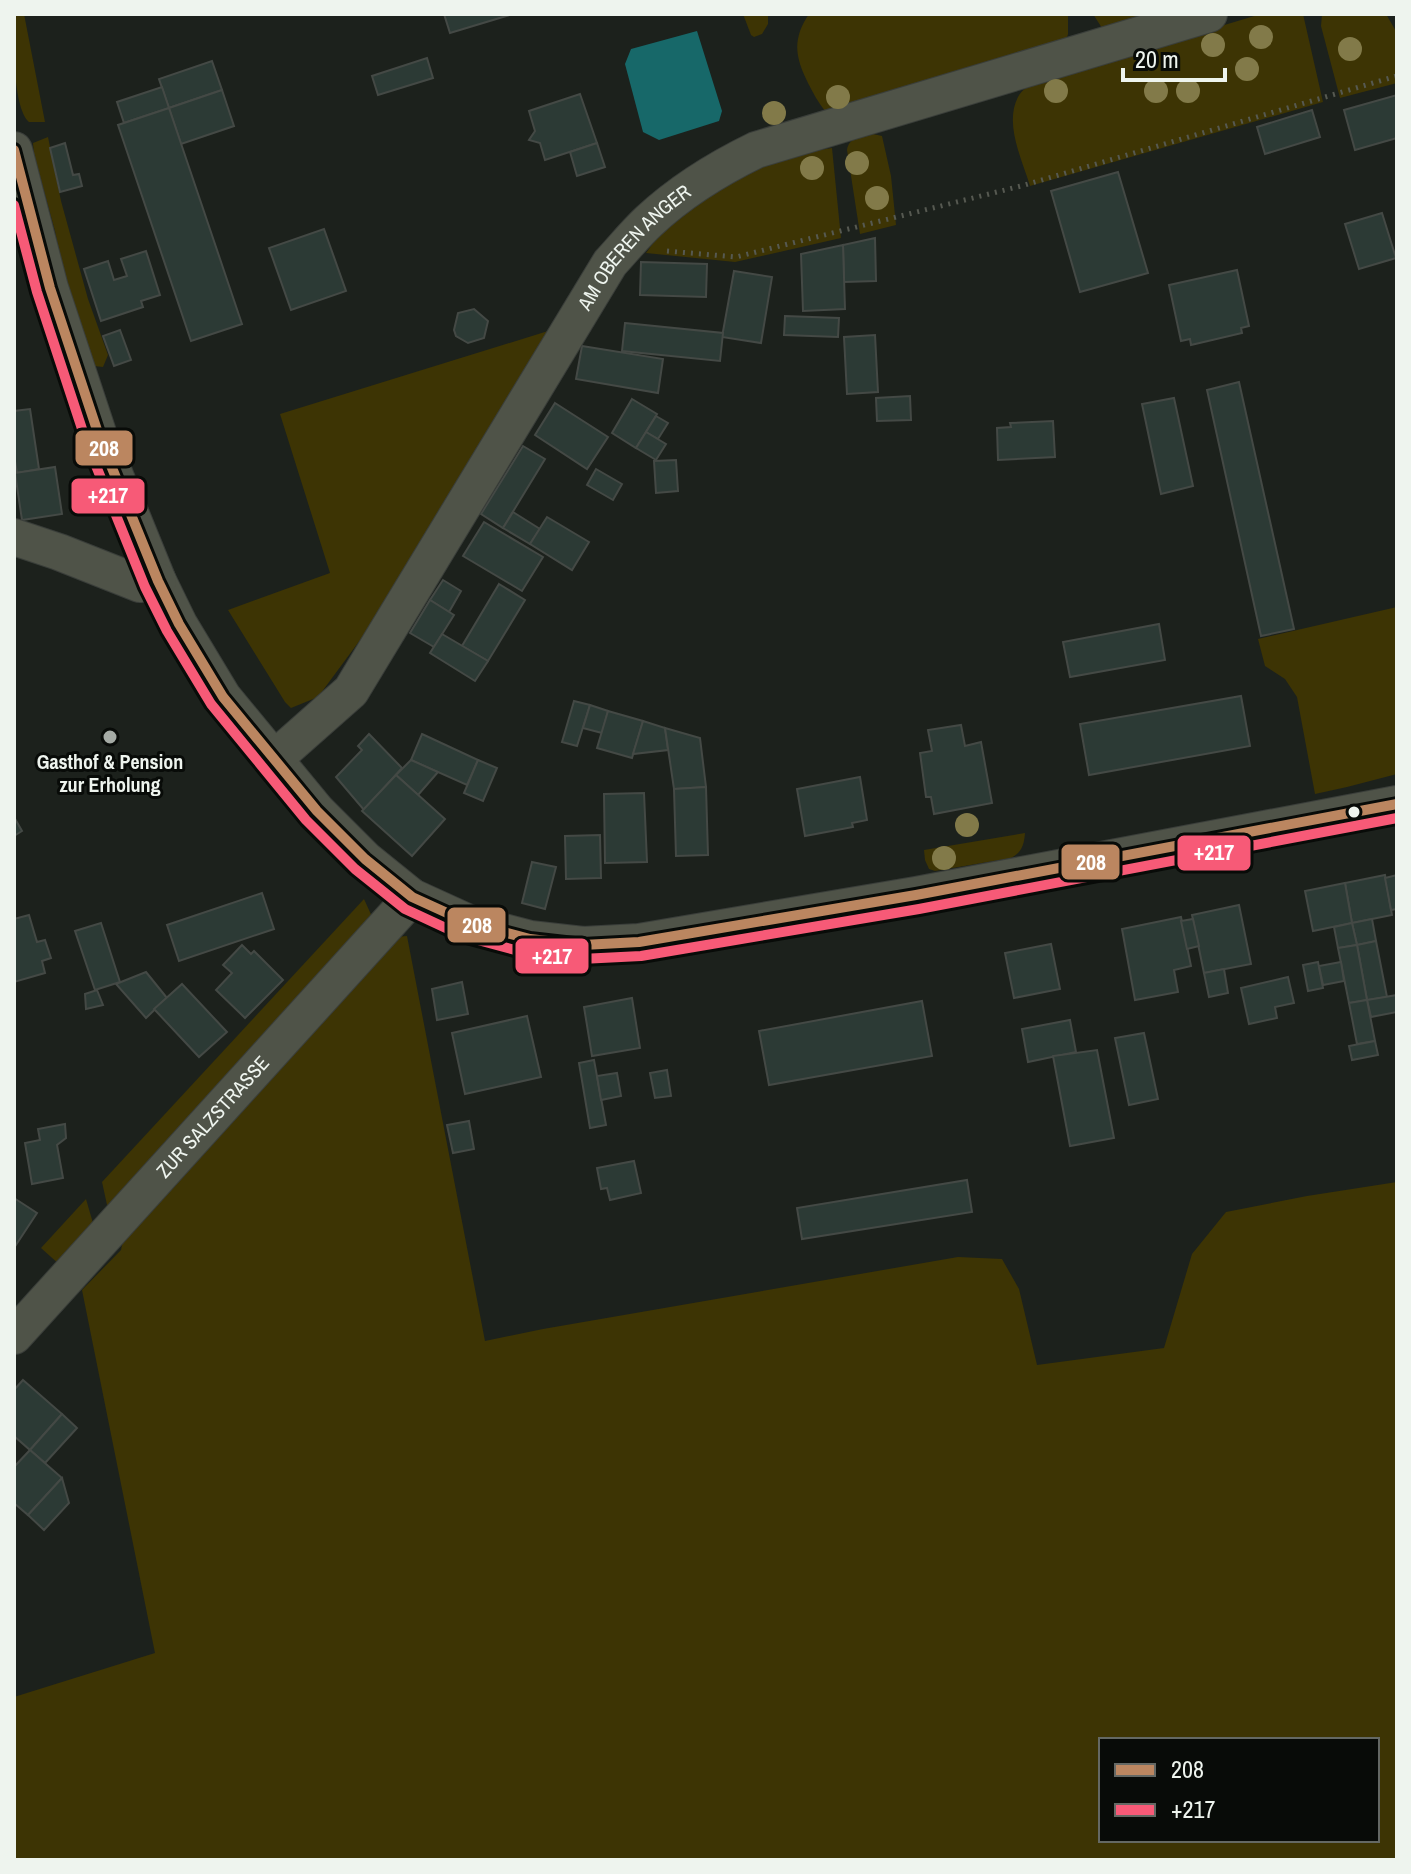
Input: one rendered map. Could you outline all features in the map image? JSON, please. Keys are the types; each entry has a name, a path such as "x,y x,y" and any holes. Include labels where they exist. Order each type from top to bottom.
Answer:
{"street":[{"name":"AM OBEREN ANGER","path":"273,760 351,691 610,263 650,220 681,195 717,170 756,150 1209,14"},
{"path":"14,150 50,288 94,421 158,581 179,624 223,697 273,760 317,811 365,859 412,897 469,923 530,939 583,945 639,942 916,895 1397,804"},
{"path":"14,537 140,584 158,581"},
{"name":"ZUR SALZSTRASSE","path":"14,1336 412,897"}],"path":[{"path":"625,247 736,257 1021,186 1397,76"}],"shaded area":[{"path":"14,14 24,14 45,122 29,122 19,102"},
{"path":"743,14 768,14 768,24 762,34 751,35"},
{"path":"809,14 1068,14 1068,34 1066,40 825,111 808,83 798,56 800,32"},
{"path":"1093,14 1168,14 1102,28"},
{"path":"1261,14 1303,14 1323,102 1030,186 1016,142 1013,118 1018,97 1026,88 1038,81"},
{"path":"1322,14 1386,14 1397,33 1397,83 1340,98 1321,26"},
{"path":"873,134 882,136 891,176 896,225 860,234 847,150 853,140"},
{"path":"48,137 61,201 88,299 108,355 103,367 94,366 65,280 34,154 33,143"},
{"path":"832,148 841,238 735,262 646,253 666,225 729,179 777,160"},
{"path":"548,331 366,632 318,697 291,708 228,610 330,573 280,414"},
{"path":"1397,607 1397,774 1315,794 1297,697 1285,679 1265,666 1258,639"},
{"path":"1025,833 1022,848 1011,858 935,871 929,869 925,860 924,850"},
{"path":"364,899 374,921 109,1214 102,1182"},
{"path":"407,936 485,1341 958,1257 1002,1259 1019,1289 1037,1365 1164,1348 1192,1254 1226,1212 1397,1182 1397,1860 14,1860 14,1697 155,1653 82,1290 121,1250 125,1230 396,937"},
{"path":"86,1199 95,1230 60,1265 41,1248"}],"water":[{"path":"697,31 722,111 719,121 659,140 643,132 625,64 631,49"}],"building":[{"path":"444,14 513,14 450,33"},
{"path":"427,58 433,78 378,95 372,76"},
{"path":"212,61 222,90 169,108 159,79"},
{"path":"162,87 169,108 124,123 117,102"},
{"path":"222,90 234,126 181,144 169,108"},
{"path":"580,94 597,143 545,160 540,143 529,140 535,131 529,111"},
{"path":"1397,95 1397,138 1355,150 1344,110"},
{"path":"169,108 242,324 191,341 118,125"},
{"path":"1312,110 1320,137 1265,154 1257,127"},
{"path":"65,143 73,175 79,174 82,186 60,192 50,148"},
{"path":"597,143 605,167 577,176 570,152"},
{"path":"1118,172 1148,273 1080,292 1051,191"},
{"path":"1382,213 1396,258 1359,269 1345,224"},
{"path":"324,229 346,291 291,310 269,248"},
{"path":"875,238 876,281 844,282 843,245"},
{"path":"843,245 845,309 803,311 801,254"},
{"path":"146,251 160,295 141,301 143,307 101,321 84,269 108,261 114,280 127,276 121,259"},
{"path":"641,262 707,264 706,297 640,295"},
{"path":"1237,270 1249,326 1241,328 1242,333 1191,345 1190,339 1181,341 1169,285"},
{"path":"734,271 772,277 761,343 722,337"},
{"path":"474,309 488,321 484,338 468,343 456,336 454,330 458,313"},
{"path":"785,316 839,318 838,337 784,335"},
{"path":"625,323 723,333 720,361 622,351"},
{"path":"120,330 131,360 114,366 103,336"},
{"path":"875,335 878,392 847,394 844,337"},
{"path":"582,346 663,359 658,393 576,379"},
{"path":"1239,382 1294,629 1261,636 1207,390"},
{"path":"910,396 911,420 877,421 876,398"},
{"path":"1174,398 1193,486 1161,494 1142,404"},
{"path":"632,399 657,414 636,448 612,433"},
{"path":"555,403 608,437 587,469 535,435"},
{"path":"30,409 39,469 17,473 14,411"},
{"path":"656,416 668,423 658,439 646,432"},
{"path":"1053,421 1055,457 998,460 997,428 1011,427 1010,423"},
{"path":"646,432 666,444 656,460 636,448"},
{"path":"523,446 545,459 503,528 481,514"},
{"path":"676,460 678,491 656,493 654,461"},
{"path":"55,467 62,514 22,520 15,473"},
{"path":"596,469 622,484 613,500 587,485"},
{"path":"513,512 540,529 530,544 503,528"},
{"path":"547,517 589,542 572,570 530,544"},
{"path":"484,522 543,557 522,591 463,556"},
{"path":"443,580 461,591 449,612 430,600"},
{"path":"499,584 525,600 488,661 462,646"},
{"path":"430,600 454,615 434,647 410,633"},
{"path":"1159,624 1165,660 1070,677 1063,642"},
{"path":"442,634 488,661 475,681 430,653"},
{"path":"1241,696 1250,746 1089,775 1080,724"},
{"path":"574,701 590,705 577,746 562,742"},
{"path":"590,705 608,711 602,733 583,728"},
{"path":"608,711 643,721 632,758 597,748"},
{"path":"643,721 665,728 668,750 633,754"},
{"path":"961,725 965,746 981,742 992,803 934,814 931,797 926,797 920,753 932,751 928,730"},
{"path":"665,728 700,738 706,787 674,789"},
{"path":"369,734 402,768 364,810 336,777 362,750 358,746"},
{"path":"422,734 478,760 467,785 411,760"},
{"path":"411,760 438,772 418,795 396,775"},
{"path":"478,760 497,768 483,801 464,793"},
{"path":"396,775 445,819 412,856 362,811"},
{"path":"860,777 867,820 852,823 853,827 805,836 797,789"},
{"path":"706,787 708,855 676,856 674,789"},
{"path":"644,793 647,862 605,863 604,794"},
{"path":"14,817 22,831 14,836"},
{"path":"600,835 601,878 566,879 565,836"},
{"path":"532,862 556,867 545,909 522,903"},
{"path":"1385,875 1392,915 1352,923 1345,883"},
{"path":"1397,875 1397,909 1391,910 1385,878"},
{"path":"1345,883 1352,923 1313,931 1305,891"},
{"path":"262,893 274,929 179,961 167,925"},
{"path":"1239,905 1251,964 1204,973 1192,915"},
{"path":"29,915 37,942 45,940 51,958 42,961 45,973 14,982 14,919"},
{"path":"1181,917 1191,966 1174,970 1178,992 1135,1000 1122,929"},
{"path":"1193,919 1199,946 1187,949 1181,921"},
{"path":"1372,919 1376,941 1357,945 1352,923"},
{"path":"101,923 120,982 95,990 75,931"},
{"path":"1352,923 1357,945 1338,948 1334,927"},
{"path":"1376,941 1387,997 1367,1000 1357,945"},
{"path":"1051,944 1060,989 1014,998 1005,953"},
{"path":"242,945 251,954 254,951 283,980 245,1018 216,990 232,973 223,965"},
{"path":"1357,945 1367,1000 1349,1003 1338,948"},
{"path":"1318,962 1323,988 1308,991 1303,965"},
{"path":"1341,962 1344,981 1323,985 1319,966"},
{"path":"1224,969 1228,993 1209,997 1204,973"},
{"path":"146,972 167,998 146,1018 116,984"},
{"path":"1288,977 1294,1003 1275,1007 1277,1018 1249,1024 1241,988"},
{"path":"462,982 468,1014 437,1020 432,989"},
{"path":"182,984 227,1032 199,1057 154,1009"},
{"path":"97,990 103,1005 86,1009 85,994"},
{"path":"1397,995 1397,1012 1371,1017 1367,1000"},
{"path":"632,998 640,1048 592,1056 584,1007"},
{"path":"1367,1000 1375,1041 1357,1044 1349,1003"},
{"path":"922,1001 932,1056 769,1085 759,1031"},
{"path":"527,1016 541,1077 465,1094 452,1033"},
{"path":"1070,1020 1076,1052 1028,1062 1022,1029"},
{"path":"1144,1033 1158,1099 1129,1105 1115,1038"},
{"path":"1375,1041 1378,1055 1352,1060 1349,1046"},
{"path":"1097,1050 1114,1138 1070,1146 1053,1056"},
{"path":"594,1060 606,1125 590,1128 579,1063"},
{"path":"667,1070 671,1096 655,1098 650,1073"},
{"path":"617,1073 621,1096 601,1100 597,1076"},
{"path":"469,1121 474,1149 453,1153 447,1125"},
{"path":"65,1124 66,1138 57,1145 63,1178 32,1184 25,1143 40,1140 38,1129"},
{"path":"634,1161 641,1193 610,1200 607,1188 601,1189 597,1168"},
{"path":"967,1180 972,1212 802,1239 797,1208"},
{"path":"14,1198 37,1213 14,1248"},
{"path":"23,1380 62,1414 30,1450 14,1436 14,1390"},
{"path":"62,1414 77,1428 45,1463 30,1450"},
{"path":"30,1450 62,1478 28,1515 14,1503 14,1467"},
{"path":"62,1478 69,1503 44,1530 28,1515"}],"transit line":[{"name":"208","path":"14,150 50,288 99,436 158,581 179,624 223,697 317,811 365,859 412,897 469,923 530,939 583,945 639,942 916,895 1397,804"},
{"name":"+217","path":"14,205 37,292 86,441 145,587 167,631 211,704 306,820 355,869 405,909 463,936 526,953 581,959 641,956 919,909 1397,818"}],"place":[{"name":"Gasthof & Pension zur Erholung","path":"110,737"}]}
